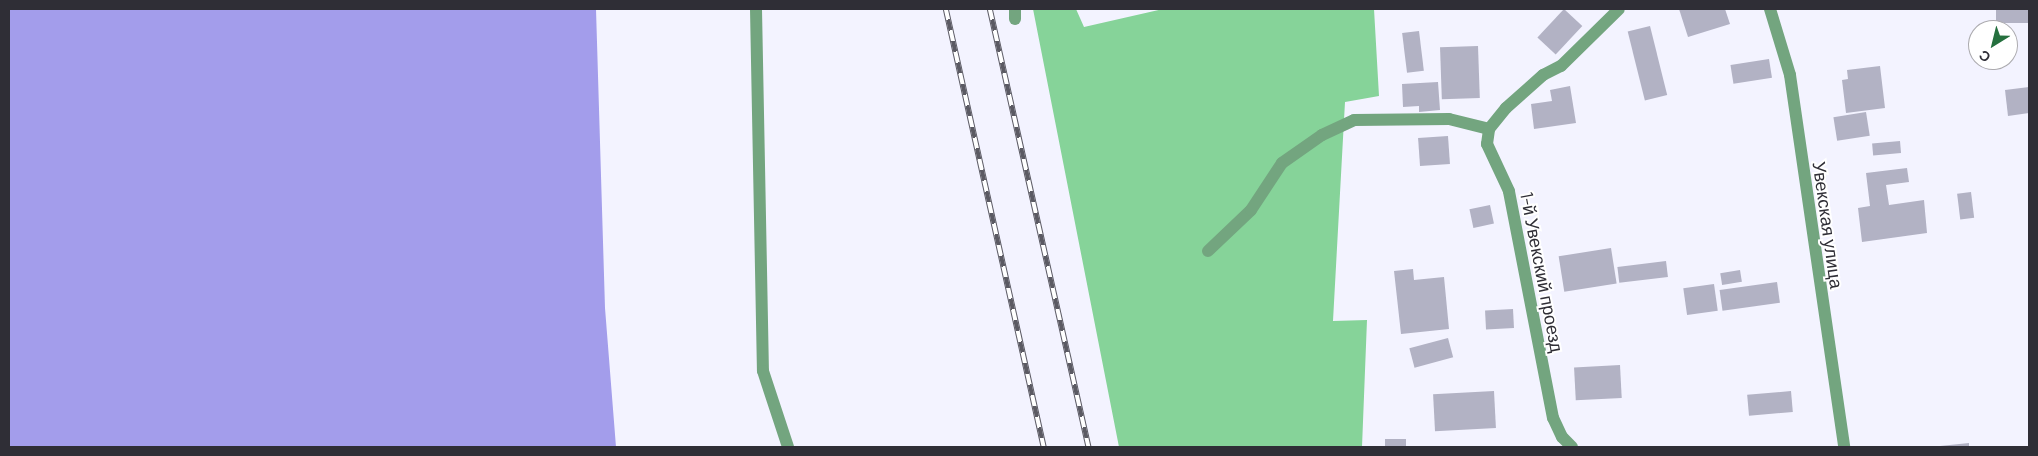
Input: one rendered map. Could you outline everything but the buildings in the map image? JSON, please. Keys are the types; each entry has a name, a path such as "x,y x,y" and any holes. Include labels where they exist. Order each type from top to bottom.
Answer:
{"street":[{"path":"756,9 763,371 788,447"},
{"path":"1208,251 1251,210 1282,163 1322,135 1354,120 1449,119 1489,129 1506,108 1543,75 1561,66 1619,9"},
{"name":"Увекская улица","path":"1770,9 1790,75 1844,447"},
{"name":"1-й Увекский проезд","path":"1489,129 1487,144 1509,191 1553,418 1562,437 1572,447"}],"green space":[{"path":"1033,9 1076,9 1084,27 1163,9 1374,9 1379,96 1345,102 1333,321 1367,320 1362,447 1119,447"}],"shaded area":[{"path":"9,9 596,9 605,308 616,447 9,447"}],"railway":[{"path":"946,9 1044,447"},
{"path":"990,9 1089,447"}]}
